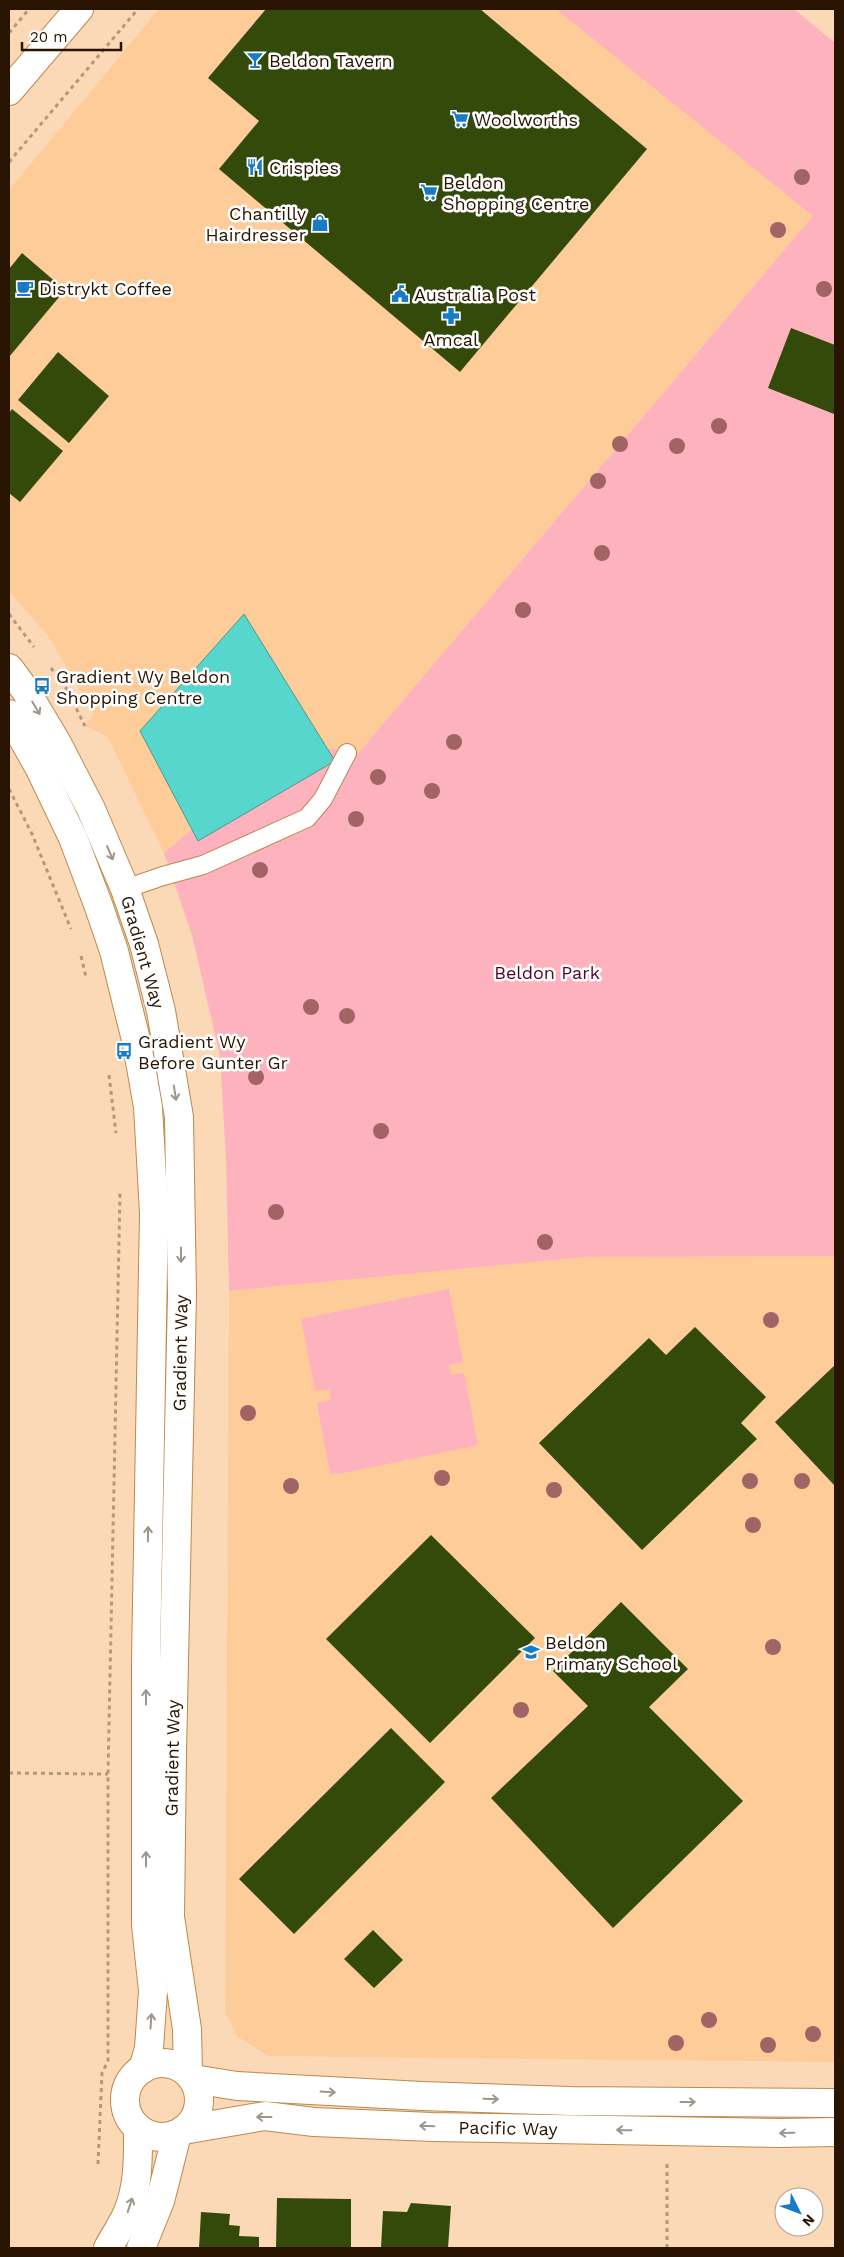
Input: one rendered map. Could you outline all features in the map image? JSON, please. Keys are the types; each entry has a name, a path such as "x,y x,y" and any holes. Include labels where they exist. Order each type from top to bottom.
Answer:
{"street":[{"path":"9,91 79,9"},
{"name":"Gradient Way","path":"9,668 58,745 91,809 125,889 144,944 161,1011 179,1118 182,1294 170,1917 176,1966 186,2019 190,2076"},
{"name":"Gradient Way","path":"9,714 39,767 73,838 102,916 114,951 137,1044 148,1107 154,1213 146,1659 146,1926 153,1991 149,2048 142,2069"},
{"path":"141,2248 160,2201 180,2132 191,2122 198,2106 197,2089 190,2076 180,2067 161,2063 142,2069 129,2084 125,2097 129,2117 138,2128 156,2136 180,2132"},
{"name":"Pacific Way","path":"190,2076 237,2086 422,2096 571,2101 835,2103"},
{"name":"Pacific Way","path":"180,2132 265,2116 314,2122 432,2127 780,2133 835,2132"},
{"path":"108,2248 127,2214 134,2192 138,2163 138,2128"}],"lane":[{"path":"125,889 163,876 203,866 307,818 323,799 347,753"}],"path":[{"path":"9,33 29,9"},
{"path":"9,162 138,9"},
{"path":"9,789 32,834 74,934"},
{"path":"80,952 87,980"},
{"path":"108,1073 117,1142"},
{"path":"98,2164 102,2074 108,2061 108,1774 120,1190"},
{"path":"9,1773 108,1774"},
{"path":"667,2158 667,2248"}],"shaded area":[{"name":"Beldon Shopping Centre","path":"159,9 556,9 814,215 356,756 164,853 108,737 85,726 94,714 48,636 9,591 9,190"},
{"name":"Beldon Primary School","path":"835,1256 835,2062 269,2056 238,2037 225,2013 229,1291 586,1257"}],"green space":[{"name":"Beldon Park","path":"556,9 794,9 835,43 835,1256 586,1257 229,1291 226,1160 220,1056 192,935 164,853 221,805 330,748 356,756 813,216"},
{"path":"449,1289 463,1362 449,1365 451,1375 464,1373 478,1445 339,1474 330,1474 317,1403 331,1400 329,1389 315,1391 301,1319"}],"water":[{"path":"244,614 335,761 198,841 140,731"}],"building":[{"name":"Beldon Shopping Centre","path":"266,9 480,9 647,149 460,372 219,169 259,121 208,78"},
{"path":"22,253 65,290 9,357 9,269"},
{"path":"791,328 835,345 834,414 768,388"},
{"path":"58,352 109,396 69,443 18,400"},
{"path":"12,409 63,451 20,502 9,493 9,413"},
{"path":"695,1327 766,1397 741,1423 757,1439 642,1550 539,1443 649,1338 666,1355"},
{"path":"835,1365 835,1486 775,1422"},
{"path":"431,1535 535,1638 430,1743 326,1639"},
{"path":"621,1602 688,1669 649,1707 743,1801 613,1928 491,1798 588,1706 553,1671"},
{"path":"391,1728 445,1782 294,1934 239,1879"},
{"path":"373,1930 403,1960 374,1988 344,1959"},
{"path":"277,2198 351,2199 351,2248 276,2248"},
{"path":"411,2203 451,2206 448,2248 381,2248 383,2211 407,2212"},
{"path":"201,2212 230,2214 229,2225 240,2226 239,2236 259,2237 259,2248 199,2248"}],"place":[{"name":"Beldon Tavern","path":"255,60"},
{"name":"Woolworths","path":"460,119"},
{"name":"Crispies","path":"255,167"},
{"name":"Beldon Shopping Centre","path":"429,192"},
{"name":"Chantilly Hairdresser","path":"320,223"},
{"name":"Distrykt Coffee","path":"25,288"},
{"name":"Australia Post","path":"400,294"},
{"name":"Amcal","path":"451,316"},
{"name":"Gradient Wy Beldon Shopping Centre","path":"42,686"},
{"name":"Gradient Wy Before Gunter Gr","path":"124,1051"},
{"name":"Beldon Primary School","path":"531,1652"}]}
